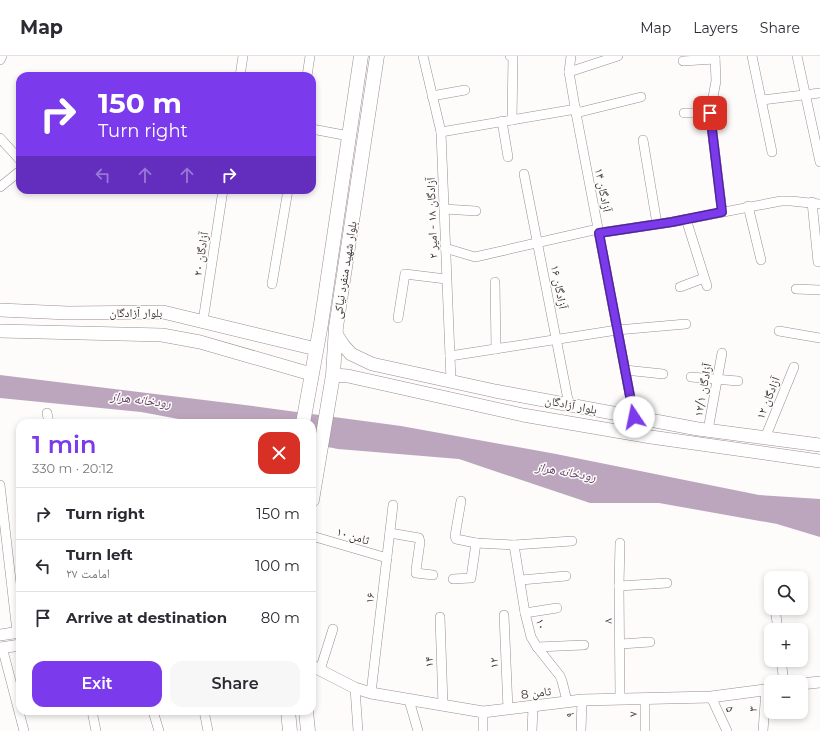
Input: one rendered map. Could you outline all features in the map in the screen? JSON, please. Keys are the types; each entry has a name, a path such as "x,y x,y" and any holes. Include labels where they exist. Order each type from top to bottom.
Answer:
{"main road":[{"name":"بلوار شهید منفرد نیاکی","path":"304,419 316,349 361,56"},
{"name":"بلوار شهید منفرد نیاکی","path":"316,473 333,375 336,334 377,56"},
{"path":"339,200 345,206 355,202"},
{"path":"335,227 345,224 351,231"},
{"name":"بلوار آزادگان","path":"0,310 68,313 163,312 316,349"},
{"path":"200,342 203,321"},
{"name":"بلوار آزادگان","path":"0,331 162,335 200,342 311,374"},
{"name":"بلوار آزادگان","path":"336,334 351,354 372,364 502,392 634,417 708,430 820,445"},
{"name":"بلوار آزادگان","path":"333,375 348,376 523,415 651,437 820,461"},
{"path":"501,410 502,392"},
{"path":"288,715 290,731"},
{"path":"306,715 308,731"}],"street":[{"path":"0,60 2,56"},
{"path":"241,72 243,56"},
{"path":"308,72 310,56"},
{"name":"آزادگان ۱۸ - امیر ۲","path":"423,56 441,132 450,381"},
{"path":"510,56 513,56 512,120"},
{"name":"آزادگان ۱۴","path":"571,56 570,72 576,111 634,417"},
{"path":"570,72 618,56"},
{"path":"752,56 772,152"},
{"path":"797,56 820,162"},
{"path":"683,61 715,57 716,81 710,113 722,212"},
{"path":"432,96 465,90"},
{"path":"762,100 820,93"},
{"path":"441,132 502,121 576,111 641,97"},
{"path":"684,113 710,113"},
{"path":"502,121 508,157"},
{"path":"316,130 349,136"},
{"path":"0,138 16,156"},
{"path":"643,140 658,224"},
{"path":"0,187 16,174"},
{"name":"آزادگان ۱۶","path":"524,174 539,243 569,405"},
{"name":"آزادگان ۲۰","path":"203,321 222,194"},
{"path":"272,284 287,194"},
{"path":"445,248 474,257 599,231 658,224 781,201 816,203 818,262"},
{"path":"748,206 761,260"},
{"path":"444,209 476,211"},
{"path":"680,287 705,282 686,219"},
{"path":"398,318 406,274 446,279"},
{"path":"495,282 496,349"},
{"path":"796,289 820,290"},
{"path":"450,356 617,330 686,324"},
{"path":"780,330 820,338"},
{"name":"آزادگان ۱۲/۱","path":"708,430 722,353"},
{"name":"آزادگان ۱۲","path":"765,438 794,367"},
{"path":"625,370 663,374"},
{"path":"691,377 738,381"},
{"path":"47,413 48,419"},
{"path":"0,485 16,616"},
{"path":"460,501 455,536 456,539 476,543 514,545 572,541"},
{"name":"۱۶","path":"371,693 393,505"},
{"path":"390,533 419,538 416,573 433,575"},
{"name":"ثامن ۱۰","path":"316,537 387,558"},
{"path":"453,579 471,578 476,543"},
{"name":"۸","path":"620,543 620,698"},
{"name":"۱۰","path":"514,545 525,613 531,637 560,676 567,701"},
{"path":"520,580 566,576"},
{"path":"619,586 667,583"},
{"path":"525,613 557,608"},
{"name":"۱۲","path":"504,615 508,709"},
{"name":"۱۴","path":"440,617 443,705"},
{"path":"316,668 333,629"},
{"path":"0,635 16,632"},
{"path":"620,644 650,642"},
{"path":"16,646 1,648 16,702"},
{"path":"537,647 584,646"},
{"name":"ثامن 8","path":"316,668 355,688 371,693 482,712 567,701 620,698 711,697 764,690"},
{"path":"808,683 820,682"},
{"path":"355,688 358,731"},
{"name":"۵","path":"711,697 727,731"},
{"name":"۷","path":"645,698 645,731"},
{"path":"409,700 418,731"},
{"name":"۹","path":"581,731 582,700"},
{"path":"532,731 533,706"},
{"path":"482,712 483,731"},
{"path":"20,715 24,731"},
{"path":"93,715 96,731"},
{"path":"154,715 159,731"},
{"path":"205,715 208,731"},
{"name":"۳","path":"763,731 765,719"}],"water":[{"name":"رودخانه هراز","path":"0,375 401,426 556,454 759,495 820,499 820,537 777,524 659,503 590,503 459,459 338,449 316,445 316,419 179,419 141,412 0,398"}],"route":[{"path":"634,417 599,233 672,222 722,212 710,113"}]}
